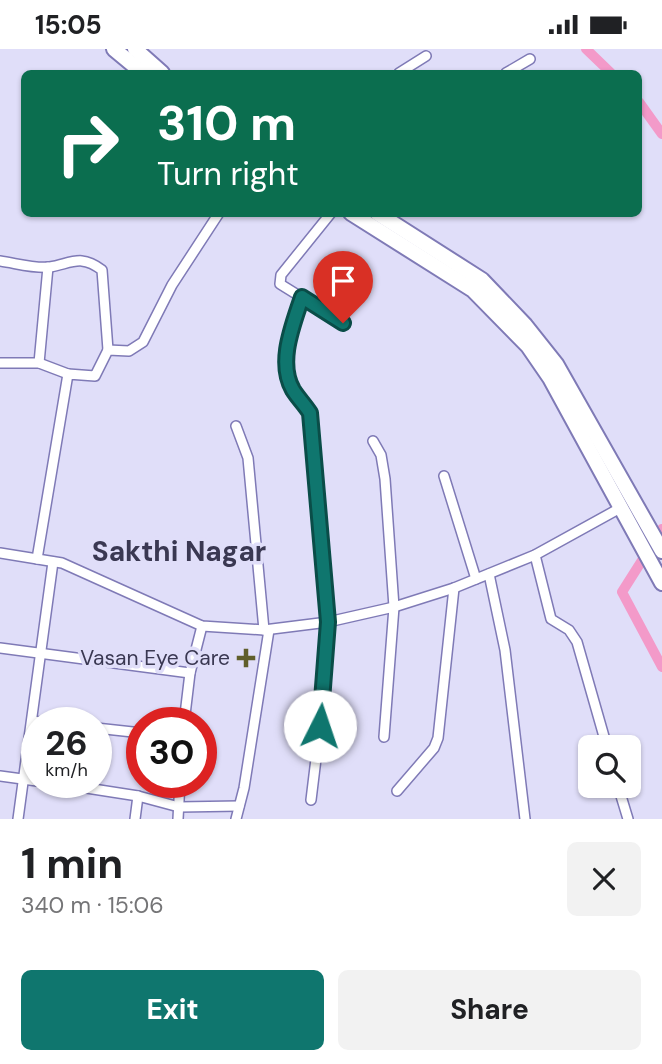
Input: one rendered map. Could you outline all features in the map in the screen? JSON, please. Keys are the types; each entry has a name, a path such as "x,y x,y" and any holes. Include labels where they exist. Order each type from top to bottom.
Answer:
{"main road":[{"path":"114,49 139,70"},
{"path":"135,49 159,70"},
{"path":"357,217 473,290 488,296 525,325 556,363 640,525 659,578"},
{"path":"383,217 482,280 488,296 543,367 622,507 662,551"}],"street":[{"path":"404,70 426,56"},
{"path":"511,70 530,59"},
{"path":"108,349 128,351 143,342 172,285 216,217"},
{"path":"328,217 281,275 280,284 343,323"},
{"path":"0,261 48,267 75,259 94,263 102,270 108,349 95,376 68,374 39,363 0,363"},
{"path":"39,363 48,267"},
{"path":"302,297 287,347 288,374 293,390 310,413 328,622 311,800"},
{"path":"37,559 68,374"},
{"path":"236,426 248,458 266,630 244,788 236,819"},
{"path":"373,441 381,455 385,479 394,607 384,737"},
{"path":"444,476 476,579"},
{"path":"0,554 53,562 74,569 202,626 266,630 328,622 394,607 454,588 535,555 622,507"},
{"path":"535,555 551,619 569,630 577,642 604,735"},
{"path":"34,707 53,562"},
{"path":"488,574 505,650 525,819"},
{"path":"397,791 435,748 438,738 454,588"},
{"path":"186,707 190,673 202,626"},
{"path":"0,648 190,673"},
{"path":"0,776 21,778"},
{"path":"18,819 21,794"},
{"path":"135,819 138,798"},
{"path":"145,798 179,807 239,806"},
{"path":"178,819 179,798"},
{"path":"622,798 628,819"}],"waterway":[{"path":"586,49 608,70"},
{"path":"642,106 662,134"},
{"path":"662,529 622,592 662,667"}],"place":[{"name":"Vasan Eye Care","path":"246,658"}],"district":[{"name":"Sakthi Nagar","path":"179,551"}],"route":[{"path":"320,726 328,622 310,413 293,390 288,374 287,347 302,297 343,323"}]}
